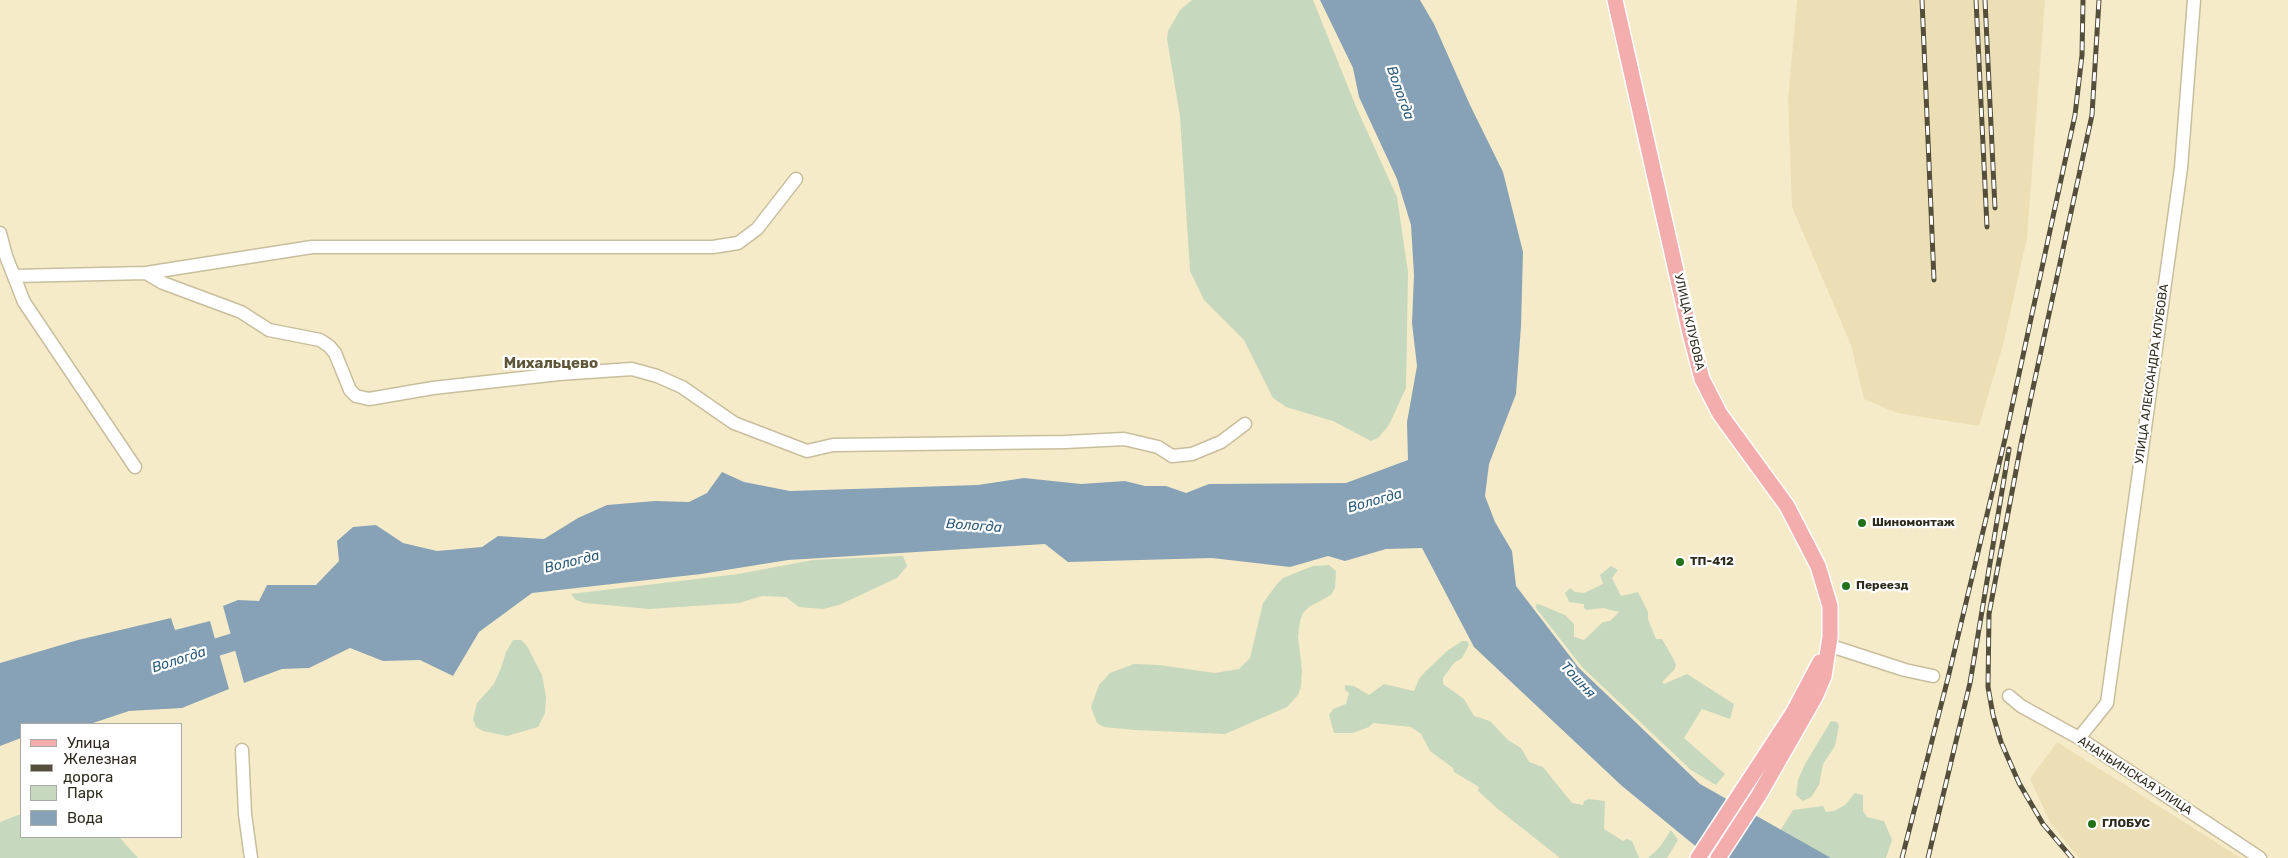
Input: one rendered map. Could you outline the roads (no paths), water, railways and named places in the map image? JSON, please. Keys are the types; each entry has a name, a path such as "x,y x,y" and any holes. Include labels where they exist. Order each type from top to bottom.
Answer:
{"main road":[{"name":"УЛИЦА КЛУБОВА","path":"1615,0 1700,372 1720,414 1786,506 1813,556 1829,600 1831,622 1824,676 1815,698 1759,795 1718,858"},
{"path":"1698,858 1793,713 1828,646"}],"street":[{"name":"УЛИЦА АЛЕКСАНДРА КЛУБОВА","path":"2079,738 2107,703 2180,168 2194,0"},
{"path":"14,276 146,273 312,247 714,247 738,242 756,229 796,179"},
{"path":"0,233 24,302 135,467"},
{"path":"146,273 163,283 241,312 269,330 320,340 335,353 350,390 356,396 369,399 433,388 560,374 632,369 658,376 682,387 734,423 807,451 833,445 1065,442 1124,439 1158,447 1172,456 1192,454 1221,442 1245,424"},
{"path":"1828,646 1905,670 1933,676"},
{"name":"АНАНЬИНСКАЯ УЛИЦА","path":"2009,696 2020,706 2079,738 2260,858"},
{"path":"242,750 245,814 250,858"}],"water":[{"name":"Тошня","path":"1320,0 1420,0 1434,24 1470,105 1503,172 1523,252 1521,326 1516,394 1489,464 1485,496 1495,522 1512,551 1516,586 1579,668 1700,784 1831,858 1710,858 1622,786 1474,647 1422,548 1386,549 1345,561 1328,556 1290,567 1212,558 1068,562 1045,544 788,560 701,574 532,593 479,632 453,676 420,660 383,661 350,648 309,668 282,669 244,683 223,606 238,600 259,601 267,585 316,585 339,561 337,541 353,527 376,525 403,543 437,551 482,547 498,536 544,539 578,518 607,505 655,501 689,502 707,493 722,472 744,482 790,491 978,485 1024,478 1081,484 1125,481 1145,486 1166,486 1186,493 1209,484 1346,483 1408,460 1407,422 1417,366 1412,323 1414,275 1411,225 1397,179 1359,97 1353,68"},
{"path":"171,618 175,630 210,621 229,689 182,708 129,711 93,723 20,723 20,738 0,746 0,663 78,640"}],"waterway":[{"name":"Вологда","path":"195,654 256,635"}],"railway":[{"path":"1922,0 1934,280"},
{"path":"1976,0 1987,227"},
{"path":"1985,0 1995,208"},
{"path":"1902,858 1948,678 2005,439 2075,115 2082,55 2083,0"},
{"path":"2072,858 2043,824 2019,783 2001,742 1993,715 1988,687 1989,614 2022,439 2092,115 2099,0"},
{"path":"1928,858 1970,683 2009,449"}],"place":[{"name":"Шиномонтаж","path":"1862,523"},
{"name":"ТП-412","path":"1680,562"},
{"name":"Переезд","path":"1846,586"},
{"name":"ГЛОБУС","path":"2092,824"}],"district":[{"name":"Михальцево","path":"551,364"}]}
